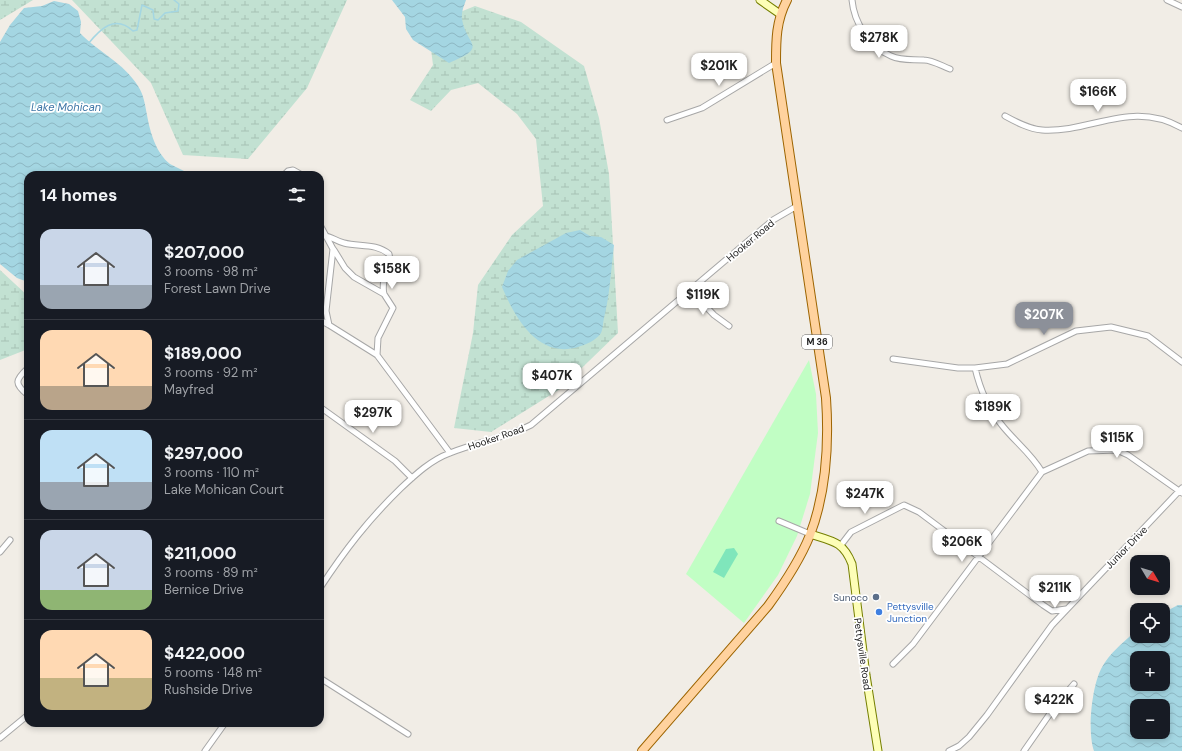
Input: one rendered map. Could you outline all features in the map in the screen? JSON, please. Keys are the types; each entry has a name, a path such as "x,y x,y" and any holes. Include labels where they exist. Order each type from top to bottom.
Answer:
{"main road":[{"path":"760,0 780,14"},
{"name":"M 36","path":"642,751 768,606 797,561 810,534 819,500 825,462 828,428 826,398 776,63 776,42 780,14 787,0"},
{"path":"810,534 841,545"},
{"name":"Pettysville Road","path":"841,545 848,554 852,564 864,660 878,751"}],"street":[{"path":"852,0 855,18 861,28 882,51 890,56 910,61 925,60 950,69"},
{"path":"1167,0 1182,7"},
{"path":"666,120 702,108 776,63"},
{"path":"1005,116 1018,123 1041,130 1070,128 1124,116 1154,117 1172,122 1182,128"},
{"name":"Hooker Road","path":"324,582 365,524 412,478 434,460 450,453 506,436 531,425 773,220 797,206"},
{"path":"324,236 344,243 381,249 389,254 390,260 383,284 384,294 393,308 378,338 377,354"},
{"path":"324,238 345,268 354,277 384,294"},
{"path":"329,325 326,311 333,249"},
{"path":"691,291 714,314 729,326"},
{"path":"324,322 377,354 450,453"},
{"path":"893,359 958,368 975,368 1007,364 1076,330 1111,327 1148,336 1182,362"},
{"path":"975,368 982,394 1001,424 1035,461 1042,472"},
{"path":"24,372 19,377 17,383 24,391"},
{"path":"324,410 395,461 412,478"},
{"path":"893,664 913,644 1042,472 1088,451 1117,450 1128,455 1181,491"},
{"name":"Junior Drive","path":"948,751 959,746 969,737 987,715 1052,625 1066,609 1181,491"},
{"path":"841,545 851,532 904,505 919,512 1043,605 1052,610 1066,609"},
{"path":"780,522 810,534"},
{"path":"0,552 10,540"},
{"path":"324,681 408,734"},
{"path":"1024,751 1056,705 1074,684"},
{"path":"0,738 24,718"},
{"path":"205,751 222,727"}],"green space":[{"path":"0,0 33,0 0,20"},
{"path":"72,0 347,0 307,88 248,159 183,155 151,83"},
{"path":"475,6 521,22 584,66 599,118 609,174 618,333 560,389 491,432 454,428 473,333 478,285 512,235 543,206 536,139 517,114 478,83 451,90 431,111 410,100 433,65 428,25"},
{"path":"0,270 24,292 24,351 0,360"},
{"path":"809,360 816,394 818,433 810,494 797,536 778,575 744,623 686,574"},
{"path":"734,548 738,554 724,578 713,572 726,549"}],"water":[{"path":"392,0 466,0 462,11 462,19 464,28 472,45 472,49 469,53 449,63 413,40 406,29 405,17"},
{"name":"Lake Mohican","path":"54,1 69,4 78,11 81,22 80,33 118,64 132,78 142,93 148,122 157,148 170,164 184,171 24,171 24,281 17,278 0,264 0,42 10,25 24,8 42,6"},
{"path":"580,230 590,236 601,237 614,245 609,291 602,330 597,338 578,347 564,349 551,347 530,333 521,323 502,287 508,271 517,260 566,233"},
{"path":"1178,605 1182,605 1182,751 1094,751 1091,721 1095,687 1104,663 1130,636 1130,643 1170,643 1170,609"}],"waterway":[{"path":"88,44 103,29 114,24 126,26 133,31 137,30 142,5 153,10 154,19 158,20 165,13 178,11 179,4 174,0"}],"place":[{"name":"Sunoco","path":"876,597"},
{"name":"Pettysville Junction","path":"879,612"}]}
